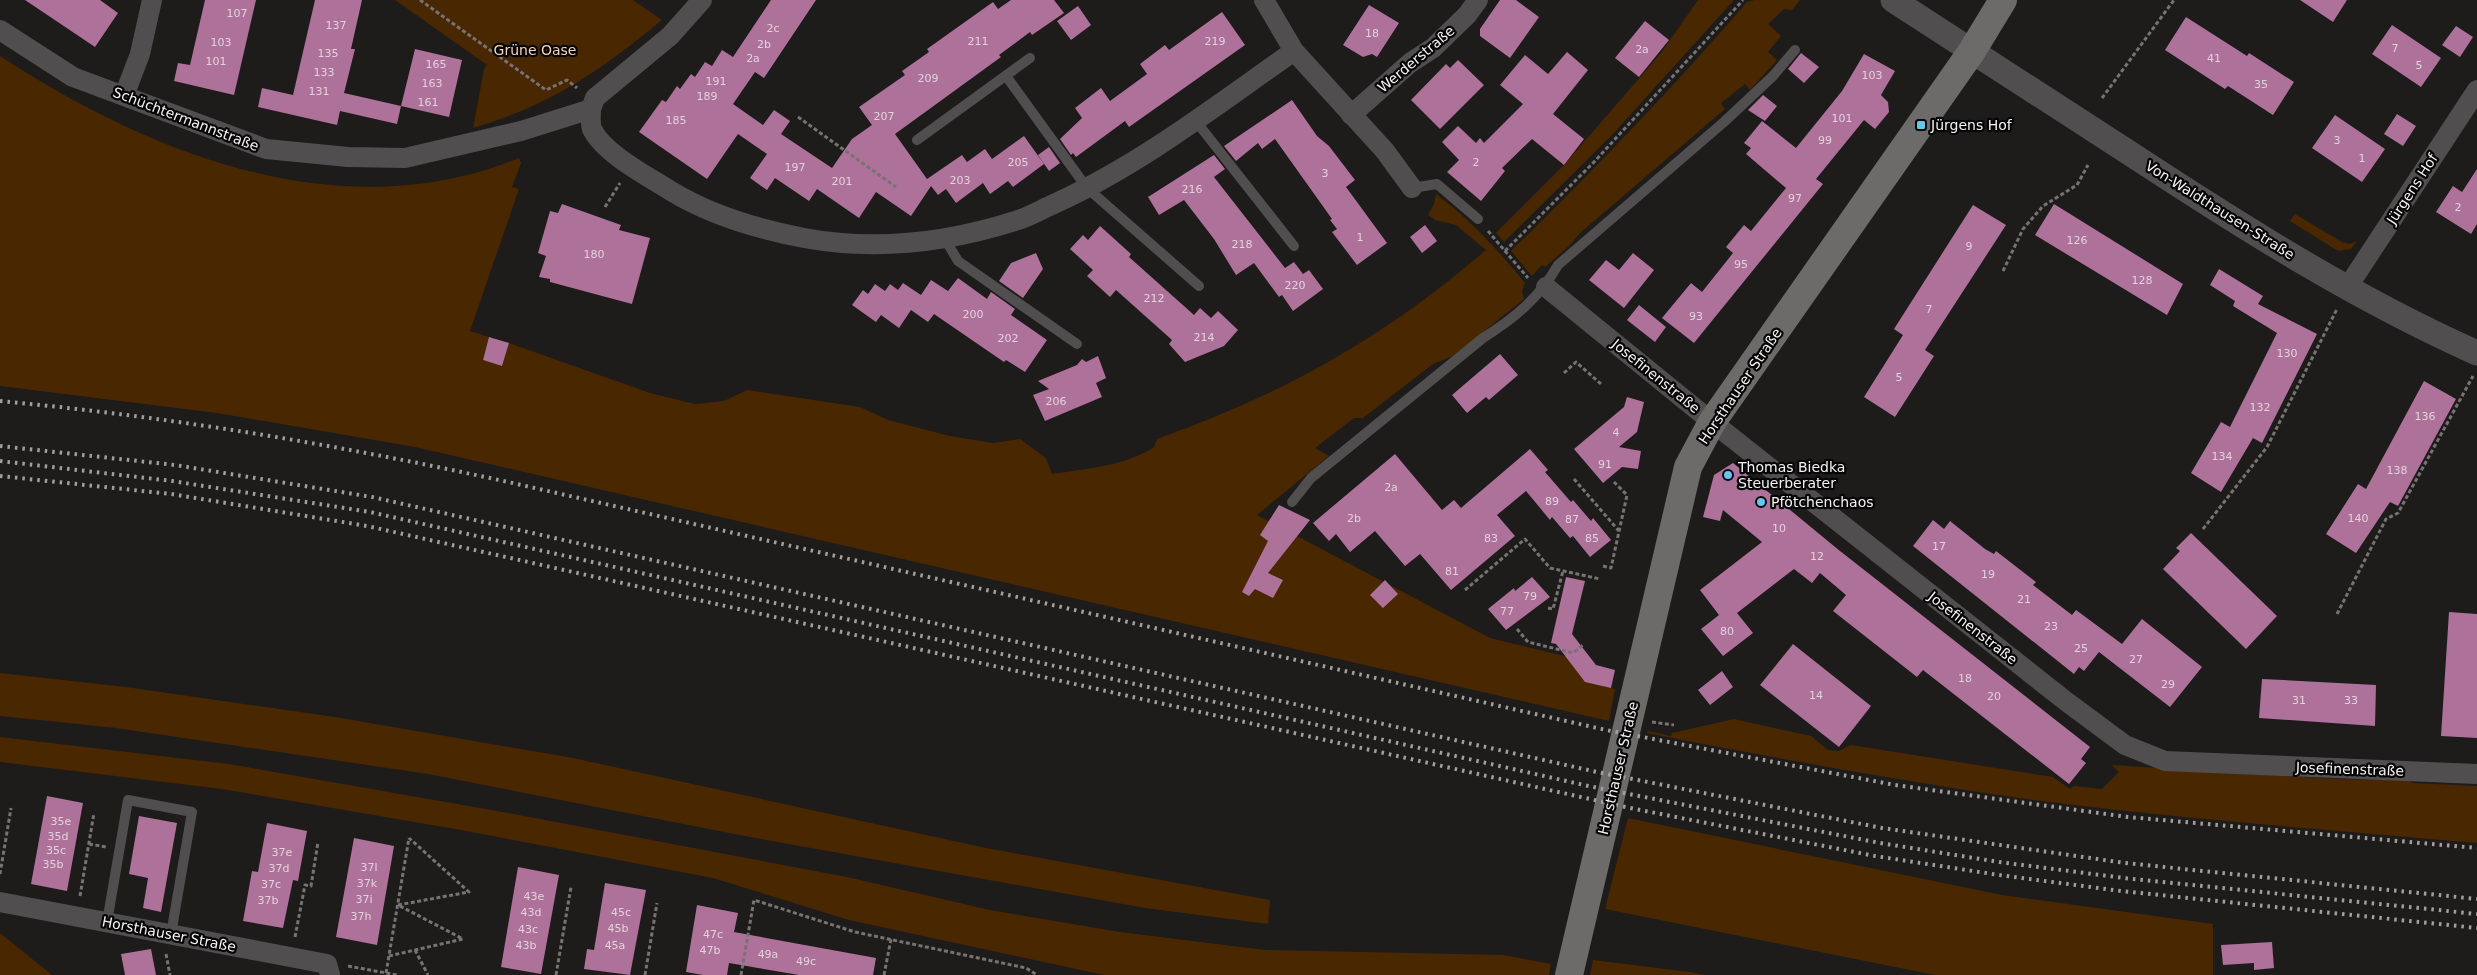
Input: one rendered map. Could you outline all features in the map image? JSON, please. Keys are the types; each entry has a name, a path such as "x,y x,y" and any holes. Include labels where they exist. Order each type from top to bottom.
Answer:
{"main road":[{"name":"Horsthauser Straße","path":"1569,975 1688,467 1712,422 1972,51 2003,0"}],"street":[{"path":"124,96 140,54 152,0"},
{"name":"Schüchtermannstraße","path":"0,30 74,77 266,149 348,157 406,158 521,131 592,106 595,98 670,36 702,0"},
{"path":"1264,0 1294,51 1385,151 1412,188"},
{"name":"Werderstraße","path":"1351,115 1410,63 1433,48 1467,15 1478,0"},
{"name":"Von-Waldthausen-Straße","path":"1893,0 2207,204 2347,288 2415,326 2477,353"},
{"path":"592,106 591,128 606,145 630,166 686,200 730,220 771,232 854,245 903,244 945,239 1017,221 1087,188 1195,120 1294,51"},
{"name":"Jürgens Hof","path":"2347,288 2477,90"},
{"name":"Josefinenstraße","path":"1546,287 1712,422 2066,702 2125,745 2165,761 2477,774"},
{"name":"Horsthauser Straße","path":"0,902 291,957 328,970"}],"lane":[{"path":"1292,502 1311,478 1483,338 1509,322 1546,287 1558,265 1660,175 1724,122 1773,76 1795,50"},
{"path":"917,140 1030,58"},
{"path":"1006,76 1087,188 1199,286"},
{"path":"1195,120 1294,246"},
{"path":"1412,188 1437,184 1478,218"},
{"path":"945,239 958,261 1077,344"},
{"path":"107,922 128,800 192,812 171,934"}],"path":[{"path":"420,0 546,90 568,80 592,106"},
{"path":"1505,250 1600,155 1743,0"},
{"path":"2102,98 2174,0"},
{"path":"798,117 896,187"},
{"path":"2003,271 2023,229 2043,206 2076,185 2088,165"},
{"path":"605,207 630,166"},
{"path":"1478,218 1532,282 1546,287"},
{"path":"2203,529 2267,447 2347,288"},
{"path":"1564,373 1576,362 1601,384"},
{"path":"2337,614 2386,519 2398,514 2477,369"},
{"path":"1574,480 1619,531"},
{"path":"1603,566 1611,568 1627,495 1614,482"},
{"path":"1465,590 1525,539 1550,568 1600,579"},
{"path":"1548,608 1553,610 1563,571"},
{"path":"1517,629 1528,642 1572,653 1584,644"},
{"path":"0,874 11,808"},
{"path":"76,917 94,814"},
{"path":"386,973 409,838 469,892 398,905"},
{"path":"291,957 305,885 311,886 318,842"},
{"path":"556,975 571,887"},
{"path":"741,975 754,900 855,932 1026,968 1037,975"},
{"path":"645,975 657,903"},
{"path":"389,956 463,939 398,905"},
{"path":"884,975 891,939"},
{"path":"415,950 428,975"},
{"path":"328,970 342,964 397,975"}],"green space":[{"name":"Grüne Oase","path":"395,0 633,0 662,20 596,71 574,84 527,109 473,128 484,69 487,65"},
{"path":"1698,0 1734,0 1612,135 1504,242 1496,233 1564,165 1661,53"},
{"path":"1755,0 1800,0 1792,10 1784,9 1768,24 1781,36 1768,52 1777,60 1750,90 1745,84 1721,103 1725,109 1580,233 1569,246 1545,267 1542,265 1532,276 1511,251 1632,129 1747,2"},
{"path":"0,56 58,92 119,124 183,151 249,171 316,184 384,187 452,179 519,158 521,163 512,187 519,189 470,331 489,337 483,360 502,366 509,343 650,393 695,404 724,401 747,390 860,407 888,420 950,436 993,443 1020,439 1046,458 1052,474 1104,466 1130,459 1154,447 1157,439 1248,403 1330,361 1409,311 1486,250 1456,225 1435,220 1428,215 1434,204 1436,194 1473,225 1525,283 1522,291 1524,299 1453,356 1433,364 1363,418 1354,418 1315,448 1329,456 1257,515 1490,638 1573,658 1592,683 1615,689 1609,721 415,447 217,413 0,386"},
{"path":"2295,214 2342,242 2350,244 2357,241 2351,249 2338,251 2290,221"},
{"path":"0,673 126,687 335,717 573,758 986,848 1270,900 1268,924 1145,908 750,837 428,774 116,728 0,716"},
{"path":"1734,719 1811,736 1828,750 1839,751 1851,745 2053,777 2070,789 2074,786 2102,789 2119,772 2112,765 2336,779 2383,780 2388,777 2403,777 2413,783 2477,786 2477,843 2186,817 2012,797 1738,751 1647,733 1648,731 1671,736 1672,733"},
{"path":"0,737 229,764 503,812 847,877 990,910 1120,932 1265,950 1503,955 1551,964 1549,975 1104,975 849,920 713,878 461,830 222,789 0,762"},
{"path":"1628,818 2002,895 2213,924 2213,975 1935,975 1605,909"},
{"path":"0,933 52,975 0,975"},
{"path":"1593,960 1690,972 1705,975 1590,975"}],"building":[{"path":"25,0 100,0 118,13 95,47"},
{"path":"205,0 256,0 234,95 174,81 178,63 190,65"},
{"path":"315,0 362,0 351,49 355,49 344,93 401,106 397,124 340,111 337,125 258,107 262,88 293,95"},
{"path":"771,0 816,0 764,78 755,72 733,104 763,125 774,110 790,121 781,134 832,168 852,139 872,125 859,107 905,75 902,71 929,52 927,49 993,2 998,9 1011,0 1054,0 1064,13 1032,35 1030,32 999,55 1001,57 895,134 927,179 962,155 967,162 985,149 992,159 1024,136 1044,164 1013,187 1008,181 990,194 983,183 956,203 946,189 938,195 931,186 911,216 876,192 859,218 817,189 809,201 775,178 767,190 750,178 767,154 738,134 707,179 639,132 662,100 666,102 677,86 680,89 691,74 695,77 705,62 712,66 722,50 733,57"},
{"path":"1500,0 1516,0 1539,17 1510,58 1480,36 1480,29"},
{"path":"2300,0 2347,0 2333,22"},
{"path":"1369,5 1399,23 1377,57 1372,54 1363,57 1343,45"},
{"path":"1078,6 1091,25 1071,40 1057,21"},
{"path":"1222,12 1245,45 1129,127 1125,121 1076,157 1073,153 1071,155 1060,139 1082,118 1075,108 1101,88 1110,101 1147,74 1140,64 1165,45 1169,50"},
{"path":"2186,17 2247,56 2249,53 2294,82 2273,115 2228,86 2225,89 2165,50"},
{"path":"1645,21 1669,40 1639,77 1615,58"},
{"path":"2392,25 2441,58 2421,87 2372,54"},
{"path":"2456,26 2473,37 2460,57 2442,45"},
{"path":"415,49 462,60 449,117 401,106"},
{"path":"1567,52 1588,70 1553,114 1584,139 1564,165 1532,139 1502,168 1505,171 1481,201 1447,172 1459,160 1442,142 1458,126 1476,143 1480,138 1484,143 1523,104 1500,85 1525,55 1548,74"},
{"path":"1801,53 1819,67 1804,83 1788,69"},
{"path":"1864,54 1895,71 1881,95 1888,102 1889,112 1875,129 1864,120 1816,179 1823,184 1694,343 1662,318 1691,283 1702,292 1733,253 1726,247 1744,225 1751,231 1786,188 1746,154 1751,148 1744,143 1762,121 1796,148 1842,91"},
{"path":"1458,60 1484,85 1440,129 1411,100 1446,64 1450,68"},
{"path":"1763,95 1777,106 1765,121 1748,110"},
{"path":"1292,100 1317,136 1329,146 1355,180 1346,187 1387,243 1357,265 1332,232 1337,229 1330,220 1332,219 1275,139 1262,149 1258,143 1236,161 1224,146"},
{"path":"2397,114 2416,126 2403,146 2384,134"},
{"path":"2335,115 2385,149 2362,182 2312,148"},
{"path":"1049,147 1060,163 1049,171 1038,155"},
{"path":"1214,155 1225,169 1214,177 1285,268 1294,262 1303,274 1309,270 1323,289 1293,311 1282,295 1279,297 1254,263 1236,275 1214,239 1184,200 1159,215 1148,197"},
{"path":"2477,169 2477,224 2471,234 2436,212 2453,186 2462,192"},
{"path":"562,204 621,225 619,230 650,238 632,304 550,282 550,279 539,277 546,256 538,253 550,211 558,213"},
{"path":"2054,204 2183,284 2167,315 2035,235"},
{"path":"1973,205 2006,225 1925,350 1934,356 1895,417 1864,397 1903,335 1894,329"},
{"path":"1425,225 1437,241 1422,253 1410,237"},
{"path":"1100,226 1131,254 1129,257 1194,315 1200,308 1211,318 1218,311 1238,330 1224,346 1185,362 1169,344 1172,340 1116,290 1110,297 1087,276 1093,270 1070,249 1083,235 1088,240"},
{"path":"1036,253 1043,269 1023,298 999,281 1011,263"},
{"path":"1633,253 1654,270 1624,308 1589,280 1606,260 1619,270"},
{"path":"2219,269 2263,296 2258,304 2317,334 2262,443 2253,438 2221,492 2191,473 2221,422 2230,427 2277,333 2233,306 2235,301 2210,285"},
{"path":"958,278 987,299 991,292 1015,309 1011,315 1047,340 1025,372 1006,360 1004,362 934,314 928,322 911,310 899,328 881,315 876,322 852,305 863,290 868,294 875,284 885,291 890,284 898,290 903,283 921,295 931,280 948,291"},
{"path":"1639,305 1666,327 1655,342 1627,320"},
{"path":"489,337 509,343 502,366 483,360"},
{"path":"1500,354 1518,375 1489,400 1486,397 1467,413 1452,395"},
{"path":"1098,356 1106,378 1096,383 1102,397 1045,421 1033,395 1049,389 1038,381 1077,365 1082,359 1086,362"},
{"path":"2424,381 2456,399 2398,506 2390,502 2356,553 2326,534 2358,484 2366,489"},
{"path":"1627,397 1644,402 1637,432 1619,447 1641,451 1638,469 1622,467 1603,483 1574,449 1624,407"},
{"path":"1530,449 1548,470 1545,472 1571,502 1573,500 1591,521 1593,518 1611,540 1590,557 1573,536 1570,538 1552,517 1550,520 1526,491 1497,515 1515,536 1451,590 1420,554 1405,566 1375,531 1350,552 1336,534 1329,541 1313,523 1395,454 1442,510 1454,500 1461,508"},
{"path":"1733,463 1840,551 2090,747 2081,759 2086,763 2069,784 1923,670 1917,677 1833,611 1846,595 1820,573 1812,583 1794,569 1737,613 1753,633 1723,656 1701,629 1719,615 1700,590 1762,542 1723,510 1720,521 1703,517 1714,475"},
{"path":"1279,505 1310,520 1268,573 1283,580 1273,598 1255,589 1249,596 1242,592 1268,541 1260,535"},
{"path":"1933,520 1944,529 1950,521 1985,549 1994,554 1996,551 2036,582 2033,585 2072,615 2076,610 2122,644 2142,619 2202,667 2170,707 2099,652 2084,671 2079,667 2074,674 1913,546"},
{"path":"2191,533 2277,616 2246,649 2163,569 2180,551 2176,548"},
{"path":"1532,577 1550,597 1506,630 1488,609 1514,588 1515,591"},
{"path":"1566,577 1585,581 1572,634 1596,665 1615,670 1611,688 1585,682 1556,644 1551,643"},
{"path":"1385,580 1398,594 1383,608 1370,595"},
{"path":"2449,612 2477,614 2477,738 2441,736"},
{"path":"1793,644 1871,706 1839,747 1760,685"},
{"path":"1722,671 1733,687 1710,705 1698,690"},
{"path":"2262,679 2376,685 2375,726 2259,718"},
{"path":"47,796 83,803 67,891 31,884"},
{"path":"139,816 177,823 161,912 143,908 148,878 129,874"},
{"path":"267,823 307,831 298,881 293,880 283,928 243,921 252,871 258,872"},
{"path":"354,838 394,846 377,945 336,937"},
{"path":"518,867 559,875 541,974 501,967"},
{"path":"605,883 646,890 630,975 584,969 587,949 594,950"},
{"path":"697,905 738,913 734,932 876,958 873,975 799,975 729,963 727,975 703,975 686,972"},
{"path":"2272,942 2274,968 2254,970 2254,963 2223,965 2221,945"},
{"path":"151,949 156,975 125,975 121,954"}],"railway":[{"path":"0,401 192,424 382,456 508,482 1606,730 1895,785 2128,817 2477,848"},
{"path":"0,446 175,465 372,497 1597,772 1882,828 2125,863 2477,899"},
{"path":"0,461 172,481 370,512 1593,787 1880,843 1999,862 2124,878 2477,914"},
{"path":"0,476 171,494 367,526 1630,808 1875,856 2121,891 2477,928"}],"place":[{"name":"Jürgens Hof","path":"1921,125"},
{"name":"Thomas Biedka Steuerberater","path":"1728,475"},
{"name":"Pfötchenchaos","path":"1761,502"}]}
